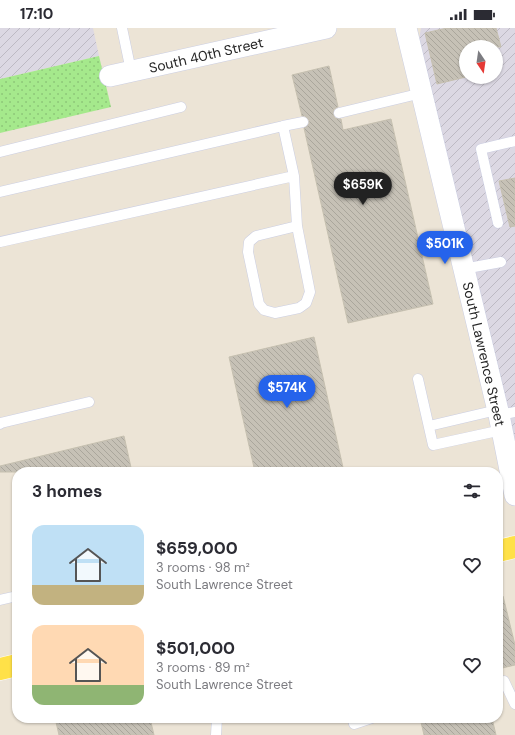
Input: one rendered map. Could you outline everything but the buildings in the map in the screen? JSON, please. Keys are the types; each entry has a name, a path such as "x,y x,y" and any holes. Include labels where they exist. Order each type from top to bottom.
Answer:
{"main road":[{"path":"503,550 515,547"},
{"path":"0,669 12,666"}],"street":[{"name":"South 40th Street","path":"110,76 323,28"},
{"name":"South Lawrence Street","path":"406,28 463,269 503,417 515,494"}],"lane":[{"path":"122,28 131,72"},
{"path":"339,113 422,93"},
{"path":"0,152 181,107"},
{"path":"0,192 303,122"},
{"path":"283,126 294,176 297,226 310,292 306,303 299,308 275,313 264,310 259,304 248,252 249,242 256,236 297,226"},
{"path":"498,223 481,149 515,141"},
{"path":"0,242 294,176"},
{"path":"463,269 501,262"},
{"path":"418,379 433,445 503,417"},
{"path":"0,424 2,422 89,402"},
{"path":"429,426 503,417"},
{"path":"0,600 12,597"},
{"path":"503,681 515,678"},
{"path":"503,685 515,704"},
{"path":"216,735 217,723"}],"shaded area":[{"path":"0,28 93,28 99,56 0,79"},
{"path":"421,28 515,28 515,462 419,39"}],"green space":[{"path":"99,56 111,107 0,133 0,79"}]}
